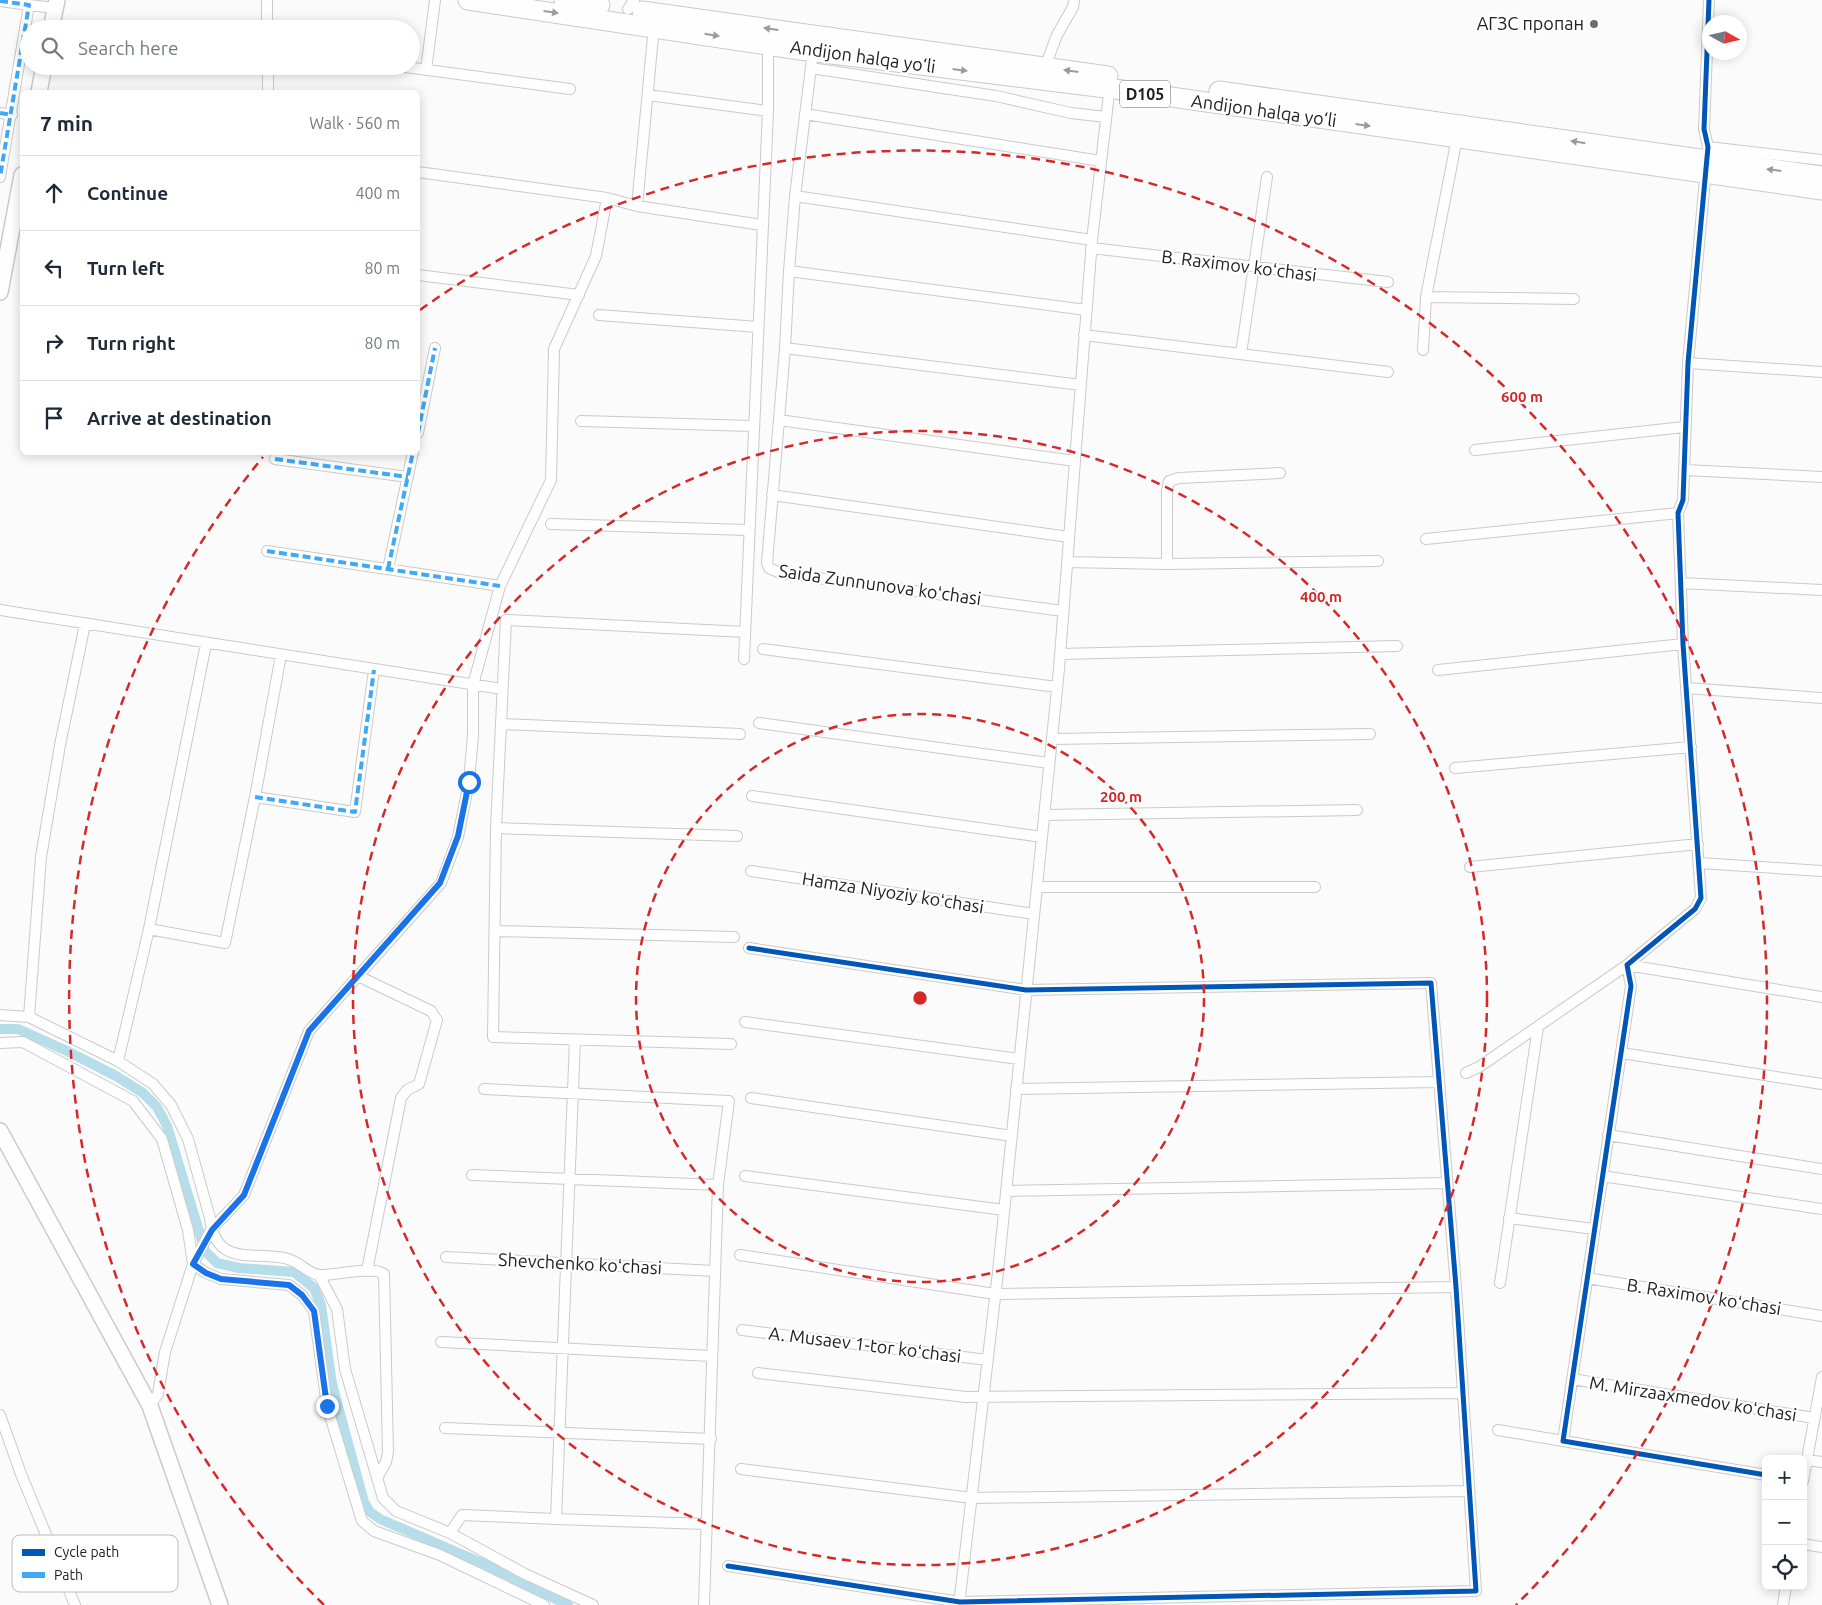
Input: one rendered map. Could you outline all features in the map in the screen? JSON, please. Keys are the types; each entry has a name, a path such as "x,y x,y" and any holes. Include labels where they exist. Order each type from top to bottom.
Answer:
{"highway":[{"name":"Andijon halqa yo‘li","path":"468,0 768,44 812,60 1110,83 1822,176"},
{"name":"Andijon halqa yo‘li","path":"564,0 631,5 1045,67 1110,83 1457,138 1706,161 1822,190"}],"street":[{"path":"267,0 267,20"},
{"path":"426,70 435,0"},
{"path":"1045,67 1057,35 1074,0"},
{"path":"1466,1073 1479,1067 1627,965 1695,909 1702,898 1683,644 1678,513 1683,500 1685,470 1684,427 1688,362 1706,161 1704,130 1709,0"},
{"path":"0,1 29,5 56,4 53,20"},
{"path":"27,20 29,5"},
{"path":"636,206 654,26"},
{"path":"744,658 748,530 768,111 768,44"},
{"path":"1069,537 772,495 785,348 795,196 812,60 996,96 1071,113 1106,117"},
{"path":"0,177 20,63"},
{"path":"420,69 570,89"},
{"path":"38,90 42,75"},
{"path":"268,75 268,90"},
{"path":"960,1604 1012,1136 1052,739 1086,310 1110,83"},
{"path":"648,95 768,111"},
{"path":"0,113 12,115"},
{"path":"805,114 1101,161"},
{"path":"1423,350 1426,297 1457,138"},
{"path":"1706,161 1822,160"},
{"path":"420,172 607,198 636,206 762,225"},
{"path":"1241,354 1267,177"},
{"path":"0,292 20,186"},
{"name":"B. Raximov koʻchasi","path":"795,196 1254,268 1388,282"},
{"path":"150,1406 158,1394 165,1352 195,1260 212,1230 244,1195 309,1031 440,883 458,836 469,782 473,735 473,685 500,586 551,480 554,349 596,256 607,198"},
{"path":"789,272 1086,310"},
{"path":"420,275 579,295"},
{"path":"1426,297 1574,299"},
{"path":"599,315 758,327"},
{"path":"1084,334 1388,372"},
{"path":"420,413 422,393 435,348"},
{"path":"785,348 1081,385"},
{"path":"1688,362 1822,372"},
{"path":"779,420 1075,461"},
{"path":"581,421 753,426"},
{"path":"1475,450 1684,427"},
{"path":"388,569 413,455"},
{"path":"275,459 408,477"},
{"path":"1685,470 1822,477"},
{"path":"1167,564 1167,491 1169,481 1179,478 1280,473"},
{"name":"Saida Zunnunova koʻchasi","path":"772,495 767,563 769,568 780,573 1063,611"},
{"path":"1426,539 1678,513"},
{"path":"551,524 748,530"},
{"path":"267,551 500,586"},
{"path":"1067,562 1167,564 1378,561"},
{"path":"1681,583 1822,590"},
{"path":"0,610 502,690"},
{"path":"731,1044 493,1037 496,828 506,620 745,632"},
{"path":"29,1017 40,857 60,745 85,624"},
{"path":"118,1061 148,929 206,644"},
{"path":"1438,670 1683,644"},
{"path":"1060,654 1397,646"},
{"path":"763,649 1057,687"},
{"path":"148,929 225,943 255,797 281,655"},
{"path":"255,797 355,812 374,670"},
{"path":"1687,688 1822,698"},
{"path":"759,723 1049,763"},
{"path":"501,724 740,734"},
{"path":"1052,739 1370,734"},
{"path":"1455,768 1691,747"},
{"path":"752,796 1042,837"},
{"path":"1044,814 1357,810"},
{"path":"496,828 737,836"},
{"path":"1470,867 1698,844"},
{"path":"1700,863 1822,871"},
{"name":"Hamza Niyoziy koʻchasi","path":"751,871 1034,914"},
{"path":"1037,887 1315,887"},
{"path":"495,931 734,937"},
{"path":"728,1566 960,1604 1236,1601 1476,1591 1456,1287 1431,983 1026,990 749,948"},
{"path":"1627,965 1822,997"},
{"path":"1563,1441 1631,986 1627,965"},
{"path":"358,976 431,1012 437,1020 419,1084 407,1090 401,1098 367,1271"},
{"path":"0,1015 29,1017 118,1061 153,1084 172,1105 188,1139 212,1230 227,1251 238,1255 289,1259 319,1275 367,1271 384,1274 388,1452 386,1462 377,1478"},
{"path":"745,1022 1019,1059"},
{"path":"1500,1283 1538,1027"},
{"path":"556,1519 575,1040"},
{"path":"0,1043 23,1042 134,1101 143,1111 162,1138 195,1260 206,1273 221,1279 289,1285 302,1295 314,1311 327,1406 362,1521 374,1531 440,1555 544,1605"},
{"path":"1621,1053 1822,1084"},
{"path":"1016,1090 1438,1082"},
{"path":"484,1089 729,1101 718,1185 704,1605"},
{"path":"751,1098 1012,1136"},
{"path":"0,1131 150,1406 196,1544 220,1605"},
{"path":"1608,1135 1822,1169"},
{"path":"472,1174 718,1185"},
{"path":"745,1176 1004,1210"},
{"path":"1602,1176 1822,1209"},
{"path":"1006,1191 1446,1183"},
{"path":"1509,1218 1594,1230"},
{"path":"740,1255 995,1294 1456,1287"},
{"name":"Shevchenko koʻchasi","path":"446,1257 566,1265 714,1271"},
{"path":"319,1275 337,1309 345,1369 383,1498 396,1511 450,1533 525,1574 593,1605"},
{"name":"B. Raximov koʻchasi","path":"1587,1278 1822,1316"},
{"name":"A. Musaev 1-tor koʻchasi","path":"742,1330 988,1360"},
{"path":"441,1342 711,1356"},
{"path":"758,1373 966,1397 1463,1393"},
{"path":"1822,1377 1807,1460 1822,1462"},
{"name":"M. Mirzaaxmedov koʻchasi","path":"1572,1379 1814,1418"},
{"path":"0,1415 21,1474 46,1535"},
{"path":"445,1428 711,1439"},
{"path":"1498,1430 1762,1475"},
{"path":"741,1469 972,1498 1469,1491"},
{"path":"450,1533 462,1515 706,1524"},
{"path":"1807,1545 1822,1547"},
{"path":"1783,1605 1785,1590"},
{"path":"70,1592 75,1605"}],"waterway":[{"path":"0,1029 18,1029 67,1051 116,1076 143,1093 157,1107 167,1126 205,1251 217,1263 239,1268 294,1272 314,1288 321,1305 332,1384 364,1502 370,1512 380,1519 482,1563 568,1605"}],"marked path":[{"path":"0,1 29,5 26,20"},
{"path":"0,177 20,58"},
{"path":"0,113 12,115"},
{"path":"420,423 435,348"},
{"path":"388,569 412,455"},
{"path":"275,459 408,477"},
{"path":"267,551 500,586"},
{"path":"255,797 355,812 374,670"}],"cycle path":[{"path":"1709,0 1704,129 1708,147 1688,363 1683,500 1678,513 1683,644 1701,898 1695,909 1627,965 1631,986 1563,1441 1762,1474"},
{"path":"728,1566 960,1602 1476,1591 1456,1287 1431,983 1026,990 749,948"}],"place":[{"name":"АГЗС пропан","path":"1594,24"}],"route":[{"path":"327,1406 314,1311 302,1295 289,1285 221,1279 206,1273 193,1264 212,1230 244,1195 309,1031 440,883 458,836 469,782"}]}
